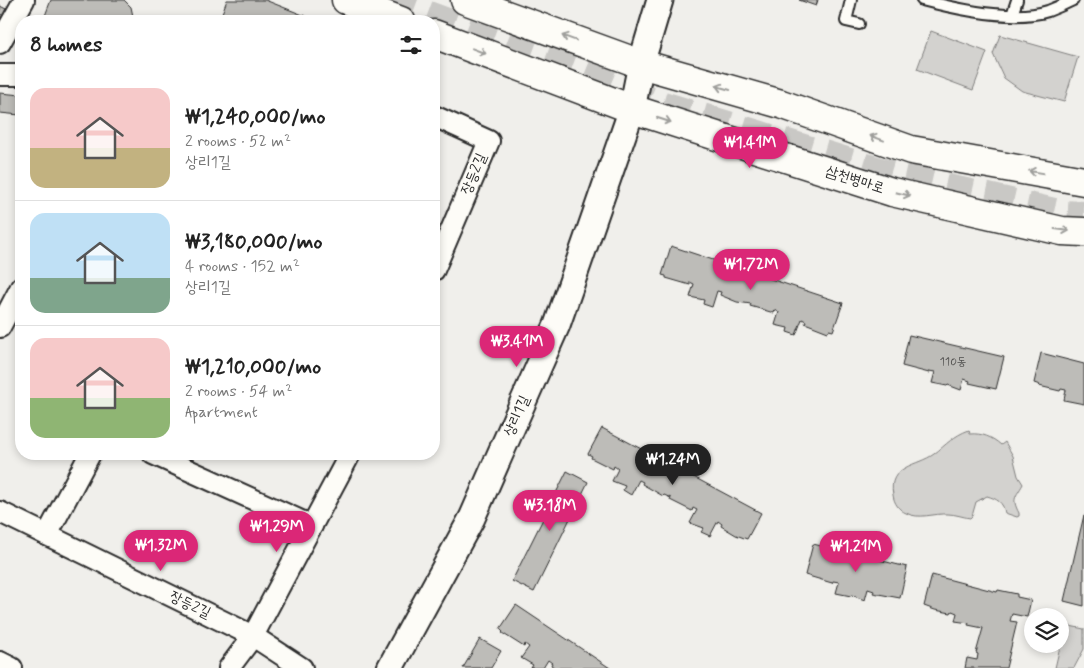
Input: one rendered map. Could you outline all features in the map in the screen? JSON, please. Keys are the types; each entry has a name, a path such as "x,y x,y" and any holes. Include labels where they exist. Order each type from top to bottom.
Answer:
{"main road":[{"path":"346,0 385,15"},
{"path":"465,0 641,64 781,104 910,150 1084,181"},
{"name":"삼천병마로","path":"440,36 632,109 892,192 1062,231 1084,232"}],"street":[{"path":"16,15 24,0"},
{"path":"641,64 660,0"},
{"path":"0,43 15,16"},
{"name":"상리1길","path":"390,668 472,518 557,325 632,109 641,64"},
{"path":"0,75 15,75"},
{"name":"장등2길","path":"440,119 489,141 441,233"},
{"path":"0,327 15,298"},
{"path":"47,535 87,460"},
{"path":"166,460 312,526"},
{"path":"230,668 253,636 347,460"},
{"name":"장등2길","path":"0,512 253,636 302,668"},
{"path":"0,662 12,668"}],"lane":[{"path":"851,0 846,21 859,24"},
{"path":"922,0 956,9 1012,16 1047,11 1073,0"},
{"path":"1012,16 1017,0"}],"shaded area":[{"path":"931,31 987,52 973,90 917,69"},
{"path":"1000,35 1078,57 1064,102 1022,91 1004,78 993,54"},
{"path":"969,430 970,434 987,436 1001,445 1005,442 1013,456 1018,476 1023,484 1015,501 1019,516 1005,513 1003,506 999,502 987,496 976,502 970,518 953,514 916,516 901,510 894,501 892,485 899,472 934,454 954,438"},
{"path":"1069,626 1084,629 1084,649 1074,668 1055,668 1058,653 1069,653"}],"building":[{"path":"51,0 124,0 131,7 133,15 45,15"},
{"path":"227,0 265,0 303,15 221,15"},
{"path":"799,0 818,0 816,6"},
{"path":"0,6 6,9 0,23"},
{"path":"0,93 15,94 15,114 0,113"},
{"path":"671,246 843,303 833,331 829,330 828,332 805,323 806,321 802,319 796,335 787,332 788,328 775,325 779,312 775,310 774,313 750,306 751,304 737,302 720,295 721,292 717,291 712,307 703,304 704,300 690,297 694,284 690,282 690,285 662,275"},
{"path":"909,335 1004,357 996,389 969,383 970,381 964,379 961,390 948,385 932,383 935,372 929,371 929,373 902,366"},
{"path":"1041,353 1084,364 1084,404 1064,400 1066,390 1061,389 1060,391 1034,383"},
{"path":"602,428 761,513 747,539 721,526 722,524 718,521 710,536 701,532 704,528 690,523 697,510 693,508 692,511 670,500 671,498 663,496 642,484 643,482 639,480 631,495 623,490 625,486 612,481 618,469 614,466 613,469 591,458 592,456 588,454"},
{"path":"567,471 588,482 534,592 512,581"},
{"path":"1084,515 1084,606 1064,601"},
{"path":"813,544 907,567 900,598 873,593 874,591 868,589 865,600 856,596 836,593 839,582 833,581 832,583 805,575"},
{"path":"932,575 997,592 998,590 1017,594 1017,597 1031,600 1029,608 1024,608 1024,616 1012,614 1010,621 1017,622 1006,668 965,668 967,658 977,660 978,654 976,653 983,628 955,621 957,613 952,611 951,613 924,606"},
{"path":"516,605 610,668 555,668 548,660 543,668 531,668 533,665 521,658 529,647 525,644 524,647 502,633 500,629"},
{"path":"480,639 501,651 491,668 463,668"}],"tunnel":[{"path":"388,0 428,15"},
{"path":"440,19 574,69 656,103 896,176 1063,214 1084,215"}]}
